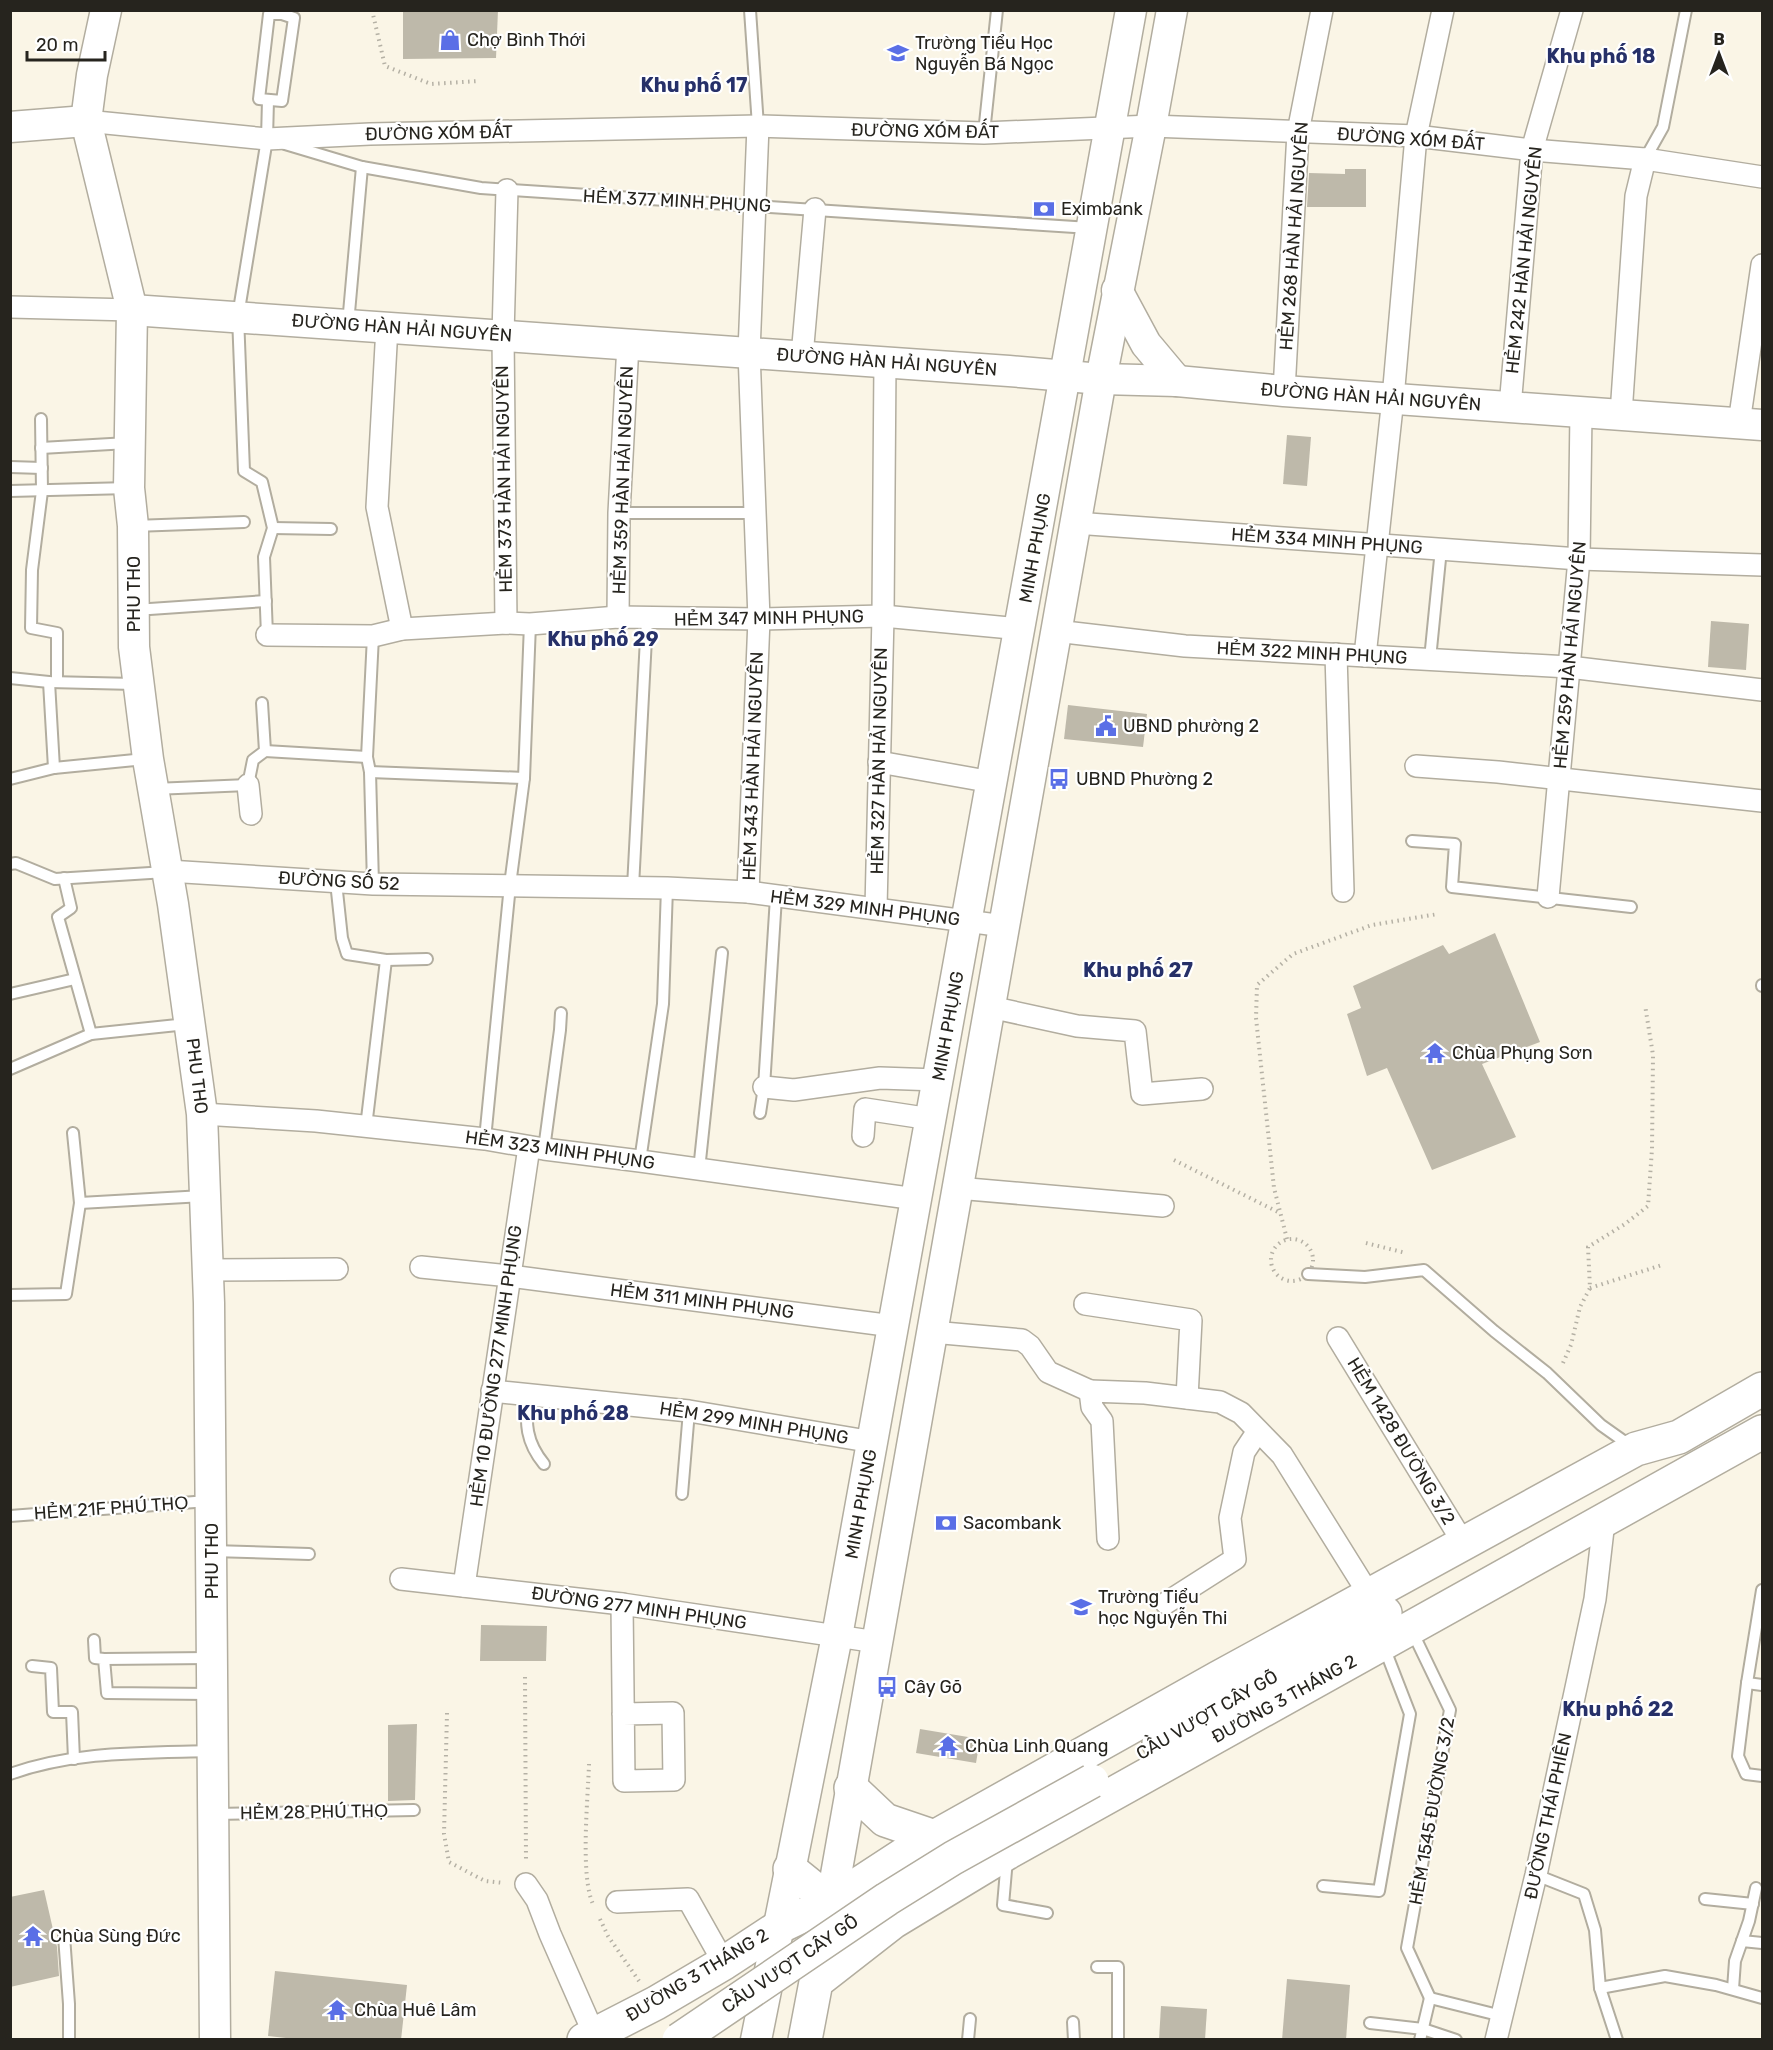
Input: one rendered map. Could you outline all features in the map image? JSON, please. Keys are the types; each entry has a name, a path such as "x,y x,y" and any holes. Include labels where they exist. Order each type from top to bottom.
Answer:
{"main road":[{"path":"10,127 86,121 92,75 106,10"},
{"name":"MINH PHỤNG","path":"756,2040 837,1636 873,1442 1131,10"},
{"name":"MINH PHỤNG","path":"805,2040 1117,290 1172,10"},
{"name":"PHU THO","path":"86,121 132,310 129,488 134,526 134,647 148,759 168,871 202,1114 208,1270 212,1551 215,2040"},
{"path":"1117,290 1146,344 1177,381"},
{"name":"ĐƯỜNG HÀN HẢI NGUYÊN","path":"132,310 749,352 1101,379 1177,381 1284,391 1751,424"},
{"path":"831,1902 906,1853 1218,1678 1464,1544 1679,1437 1762,1389"},
{"name":"ĐƯỜNG 3 THÁNG 2","path":"816,1982 881,1931 1008,1852 1762,1432"},
{"name":"CẦU VƯỢT CÂY GÕ","path":"679,2040 887,1899 953,1858 1092,1781 1641,1457"},
{"path":"851,1788 885,1820 935,1838"},
{"path":"790,1869 850,1918 881,1931"},
{"name":"ĐƯỜNG 3 THÁNG 2","path":"589,2037 656,2003 724,1963 778,1927 831,1902"}],"street":[{"name":"HẺM 268 HÀN HẢI NGUYÊN","path":"1284,391 1298,132 1322,10"},
{"path":"1365,656 1393,398 1416,136 1443,10"},
{"name":"HẺM 242 HÀN HẢI NGUYÊN","path":"1510,407 1532,150 1572,10"},
{"name":"ĐƯỜNG XÓM ĐẤT","path":"86,121 267,139 370,134 758,126 984,133 1151,126 1416,136 1532,150 1645,159 1762,177"},
{"name":"HẺM 343 HÀN HẢI NGUYÊN","path":"748,892 759,619 749,352 758,126"},
{"path":"1621,414 1635,196 1645,159"},
{"name":"HẺM 373 HÀN HẢI NGUYÊN","path":"506,623 503,335 507,190"},
{"path":"802,356 815,209"},
{"path":"1751,424 1762,265"},
{"name":"ĐƯỜNG HÀN HẢI NGUYÊN","path":"10,307 132,310"},
{"path":"387,327 377,507 402,629"},
{"name":"HẺM 359 HÀN HẢI NGUYÊN","path":"618,617 619,513 628,344"},
{"name":"HẺM 327 HÀN HẢI NGUYÊN","path":"876,908 883,616 885,362"},
{"name":"HẺM 259 HÀN HẢI NGUYÊN","path":"1548,897 1579,559 1581,412"},
{"name":"HẺM 334 MINH PHỤNG","path":"1075,523 1579,559 1762,565"},
{"name":"HẺM 347 MINH PHỤNG","path":"267,635 373,636 402,629 506,623 530,624 618,617 759,619 883,616 1020,629"},
{"name":"HẺM 322 MINH PHỤNG","path":"1056,631 1185,646 1569,668 1762,690"},
{"path":"1336,654 1343,891"},
{"path":"879,762 992,782"},
{"path":"1416,766 1762,801"},
{"path":"248,785 250,814"},
{"name":"ĐƯỜNG SỐ 52","path":"168,871 373,884 510,885"},
{"name":"HẺM 329 MINH PHỤNG","path":"510,885 748,892 1004,926"},
{"path":"990,1006 1077,1026 1135,1031 1142,1094 1202,1089"},
{"path":"764,1087 794,1090 880,1078 938,1080"},
{"path":"863,1136 864,1109 931,1119"},
{"name":"HẺM 323 MINH PHỤNG","path":"202,1114 316,1121 485,1139 536,1148 916,1199"},
{"name":"HẺM 10 ĐƯỜNG 277 MINH PHỤNG","path":"464,1586 510,1276 536,1148"},
{"path":"957,1188 1163,1206"},
{"name":"HẺM 311 MINH PHỤNG","path":"421,1267 510,1276 893,1326"},
{"path":"208,1270 337,1269"},
{"path":"1085,1304 1191,1320 1187,1398"},
{"path":"932,1332 1022,1340 1030,1346 1048,1372 1090,1391 1145,1393 1220,1402 1241,1413 1281,1455 1370,1596"},
{"name":"HẺM 1428 ĐƯỜNG 3/2","path":"1338,1338 1464,1544"},
{"name":"HẺM 299 MINH PHỤNG","path":"492,1391 689,1412 873,1442"},
{"path":"1090,1391 1092,1407 1101,1421 1108,1539"},
{"path":"1166,1603 1235,1559 1230,1518 1244,1452 1258,1431"},
{"name":"ĐƯỜNG THÁI PHIÊN","path":"1496,2040 1536,1875 1595,1599 1604,1521"},
{"name":"ĐƯỜNG 277 MINH PHỤNG","path":"401,1579 622,1604 877,1642"},
{"path":"622,1604 623,1714"},
{"path":"526,1884 537,1900 589,2037"},
{"path":"617,1902 688,1899 724,1963"}],"lane":[{"path":"750,10 758,126"},
{"path":"984,133 997,10"},
{"path":"1645,159 1663,127 1686,10"},
{"path":"269,12 282,12 294,18 282,101 259,99 269,12"},
{"path":"267,635 264,557 273,528 262,482 244,471 238,316 267,139 268,100"},
{"name":"HẺM 377 MINH PHỤNG","path":"267,139 362,167 481,189 1093,228"},
{"path":"348,324 362,167"},
{"path":"41,419 42,490 32,570 31,628 57,633 53,682 54,768"},
{"path":"41,448 130,443"},
{"path":"10,467 42,468"},
{"path":"10,490 129,488"},
{"path":"619,513 755,513"},
{"path":"134,526 244,522"},
{"path":"273,528 331,529"},
{"path":"1430,659 1441,549"},
{"path":"135,610 266,601"},
{"path":"633,887 647,619"},
{"path":"485,1139 510,885 524,778 530,624"},
{"path":"373,636 367,757 370,772 373,884"},
{"path":"10,678 53,682 139,684"},
{"path":"262,703 265,751"},
{"path":"153,789 248,785 253,760 265,751 367,757"},
{"path":"10,779 54,768 148,759"},
{"path":"370,772 524,778"},
{"path":"1412,841 1455,844 1452,887 1631,907"},
{"path":"10,864 16,863 55,879 168,871"},
{"path":"64,878 70,908 58,917 91,1034"},
{"path":"336,882 342,938 347,954 386,960 427,959"},
{"path":"640,1161 663,1004 667,888"},
{"path":"760,1113 764,1087 776,897"},
{"path":"699,1170 722,953"},
{"path":"366,1127 386,960"},
{"path":"10,994 75,979"},
{"path":"536,1148 560,1030 561,1012"},
{"path":"10,1069 91,1034 190,1023"},
{"path":"10,1295 66,1294 80,1203 73,1133"},
{"path":"80,1203 206,1195"},
{"path":"1308,1274 1365,1277 1424,1270 1554,1380 1601,1425 1641,1457"},
{"path":"527,1395 525,1427 537,1456 544,1464"},
{"path":"682,1494 689,1412"},
{"name":"HẺM 21F PHÚ THỌ","path":"10,1516 211,1501"},
{"path":"212,1551 309,1554"},
{"path":"1762,1590 1738,1756 1746,1774 1762,1776"},
{"name":"HẺM 1545 ĐƯỜNG 3/2","path":"1411,1628 1450,1710 1407,1948 1430,1998"},
{"path":"94,1640 95,1658 212,1658"},
{"path":"1323,1886 1379,1891 1410,1714 1383,1644"},
{"path":"104,1659 107,1693 213,1694"},
{"path":"32,1666 51,1668 53,1712 72,1712 74,1759"},
{"path":"1747,1683 1762,1685"},
{"path":"10,1774 39,1764 111,1754 213,1751"},
{"name":"HẺM 28 PHÚ THỌ","path":"213,1814 414,1810"},
{"path":"1008,1852 1003,1905 1047,1913"},
{"path":"1536,1875 1584,1894 1595,1930 1600,1989 1617,2040"},
{"path":"1733,1989 1735,1961 1756,1888"},
{"path":"1705,1899 1753,1904"},
{"path":"64,1936 69,2040"},
{"path":"1742,1941 1762,1943"},
{"path":"1097,1966 1118,1967 1118,2040"},
{"path":"1600,1989 1665,1976 1733,1989 1762,1998"},
{"path":"1421,2034 1430,1998 1502,2016"},
{"path":"968,2040 970,2019"},
{"path":"1073,2022 1074,2040"},
{"path":"1370,2023 1456,2040"}],"path":[{"path":"372,10 385,66 431,84 479,81"},
{"path":"1287,1239 1274,1188 1256,1018 1257,985 1293,954 1372,925 1438,914"},
{"path":"1554,1380 1571,1345 1580,1307 1590,1288 1588,1248 1648,1206 1652,1149 1653,1055 1645,1005"},
{"path":"1174,1160 1280,1213"},
{"path":"1287,1239 1301,1240 1310,1249 1313,1262 1308,1274 1296,1280 1283,1279 1273,1270 1270,1257 1276,1245 1287,1239"},
{"path":"1590,1288 1662,1265"},
{"path":"447,1713 444,1834 449,1862 485,1881 526,1884 525,1677"}],"building":[{"name":"Chợ Bình Thới","path":"403,10 498,10 496,58 403,59"},
{"path":"1345,169 1366,169 1366,207 1307,207 1309,173 1345,174"},
{"path":"1287,435 1311,437 1307,486 1283,484"},
{"path":"1711,621 1749,624 1746,670 1708,667"},
{"name":"UBND phường 2","path":"1068,705 1147,714 1143,747 1064,739"},
{"name":"Chùa Phụng Sơn","path":"1495,933 1540,1042 1482,1064 1516,1137 1432,1170 1387,1068 1367,1076 1347,1014 1361,1008 1353,986 1443,945 1449,954"},
{"path":"481,1625 547,1626 546,1661 480,1661"},
{"path":"417,1724 415,1800 388,1801 388,1725"},
{"name":"Chùa Linh Quang","path":"920,1729 980,1739 976,1763 916,1753"},
{"name":"Chùa Sùng Đức","path":"44,1890 57,1947 59,1976 10,1987 10,1897"},
{"name":"Chùa Huê Lâm","path":"275,1971 407,1985 401,2040 304,2040 268,2036"},
{"path":"1287,1979 1350,1985 1346,2040 1282,2040"},
{"path":"1161,2006 1207,2009 1205,2040 1159,2040"}],"place":[{"name":"Chợ Bình Thới","path":"450,40"},
{"name":"Trường Tiểu Học Nguyễn Bá Ngọc","path":"898,53"},
{"name":"Eximbank","path":"1044,209"},
{"name":"UBND phường 2","path":"1106,726"},
{"name":"UBND Phường 2","path":"1059,779"},
{"name":"Chùa Phụng Sơn","path":"1435,1053"},
{"name":"Sacombank","path":"946,1523"},
{"name":"Trường Tiểu học Nguyễn Thi","path":"1081,1607"},
{"name":"Cây Gõ","path":"887,1687"},
{"name":"Chùa Linh Quang","path":"948,1746"},
{"name":"Chùa Sùng Đức","path":"33,1936"},
{"name":"Chùa Huê Lâm","path":"337,2010"}],"district":[{"name":"Khu phố 18","path":"1601,56"},
{"name":"Khu phố 17","path":"694,85"},
{"name":"Khu phố 29","path":"603,639"},
{"name":"Khu phố 27","path":"1138,970"},
{"name":"Khu phố 28","path":"573,1413"},
{"name":"Khu phố 22","path":"1618,1709"}]}
